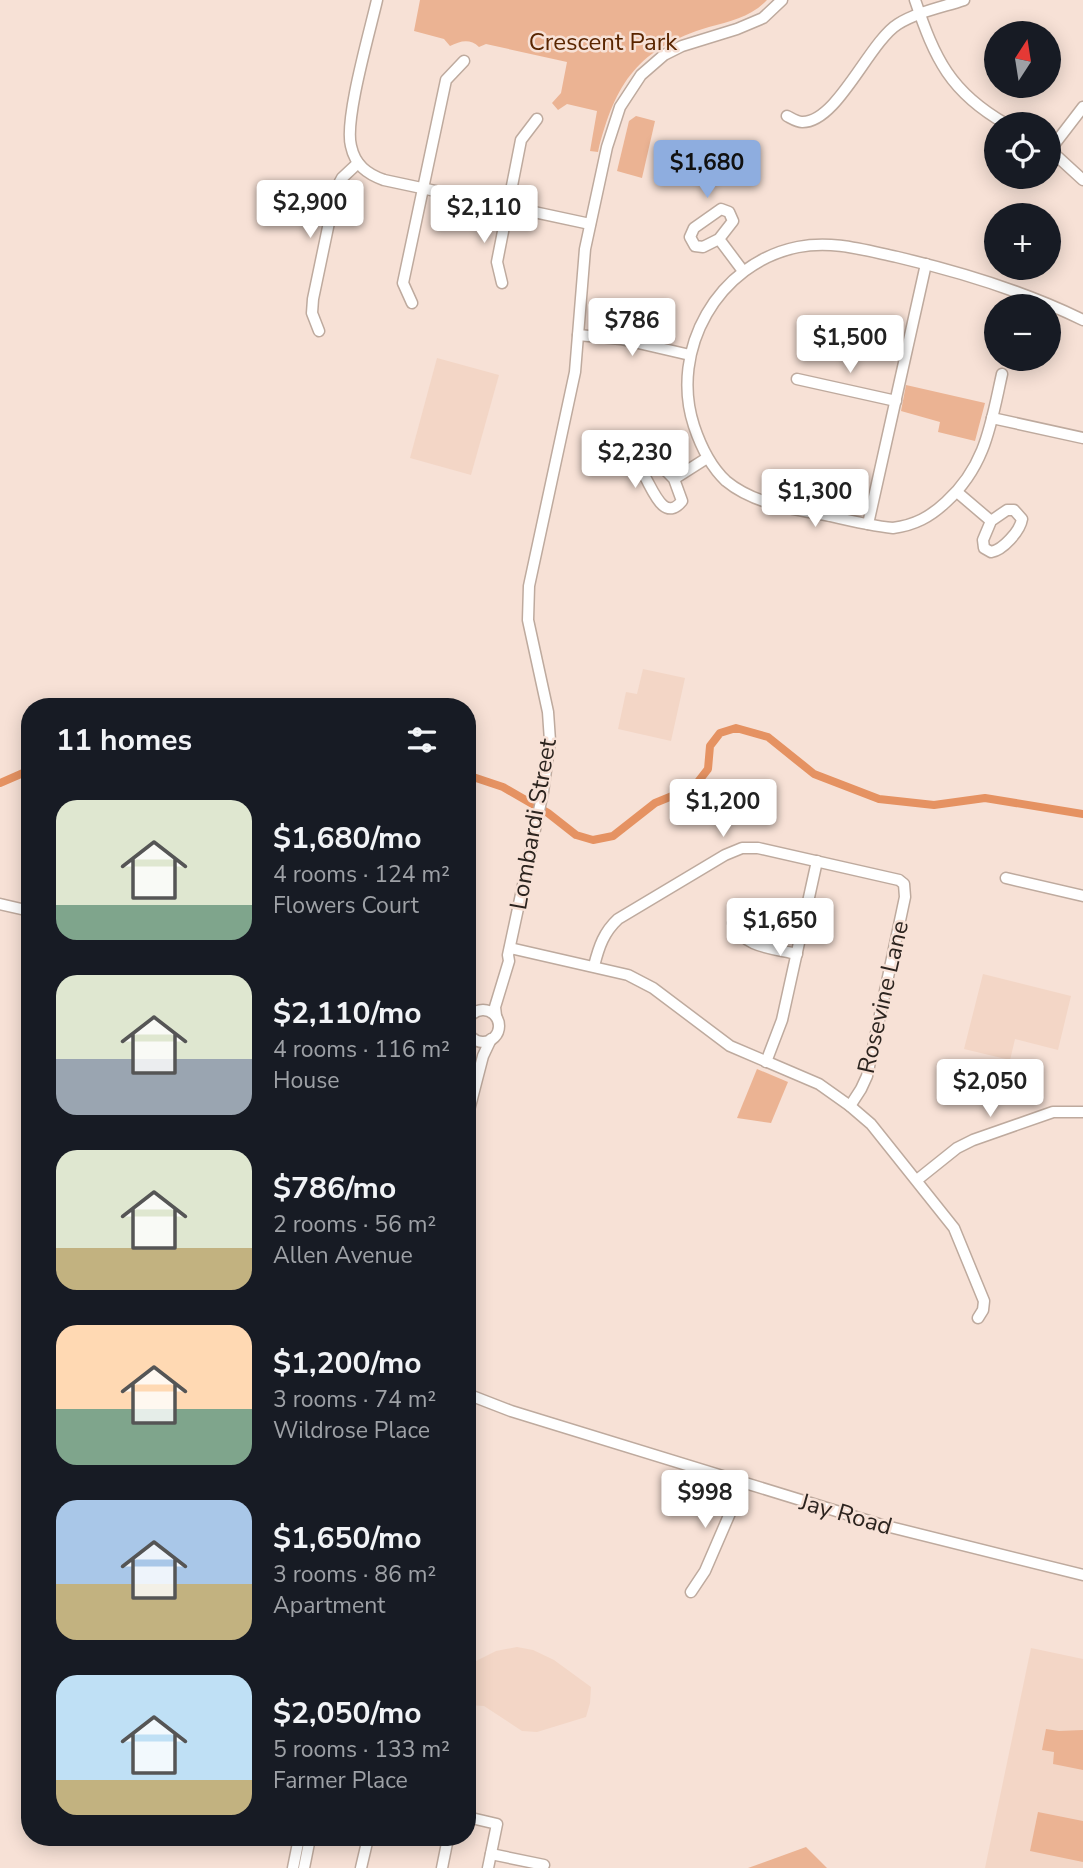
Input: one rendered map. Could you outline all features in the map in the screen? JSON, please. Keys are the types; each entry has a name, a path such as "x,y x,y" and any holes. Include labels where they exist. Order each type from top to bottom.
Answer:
{"street":[{"path":"377,0 350,122 351,148 358,163 369,174 384,180 590,224"},
{"name":"Lombardi Street","path":"496,1016 495,1007 509,961 549,758 550,725 531,639 528,603 533,565 575,372 583,267 612,126 620,107 641,75 664,55 682,46 763,18 782,0"},
{"path":"915,0 940,63 971,101 988,112"},
{"path":"787,116 801,122 812,120 838,99 884,36 898,24 964,0"},
{"path":"412,303 403,283 446,80 464,61"},
{"path":"1061,134 1083,107"},
{"path":"502,283 497,262 521,140 537,119"},
{"path":"1061,160 1083,180"},
{"path":"319,331 312,313 313,299 336,189 342,178 358,163"},
{"path":"721,209 729,212 733,221 719,239 703,247 691,243 690,237 694,228 721,209"},
{"path":"719,239 743,271"},
{"path":"1002,373 979,461 969,479 930,516 908,526 893,527 769,503 745,494 725,480 706,457 691,416 686,385 697,331 723,290 743,271 783,251 814,245 840,245 926,264 1008,288 1083,320"},
{"path":"868,524 926,264"},
{"path":"578,335 621,340 690,355"},
{"path":"797,379 896,401"},
{"path":"992,418 1083,438"},
{"path":"674,479 706,457"},
{"path":"652,465 660,466 674,479 682,501 677,507 669,509 663,507 644,475 652,465"},
{"path":"957,492 991,521"},
{"path":"1007,510 1014,510 1022,519 1021,525 999,551 992,552 985,548 983,540 991,521 1007,510"},
{"path":"594,966 600,943 618,919 725,855 742,848 758,848 817,861 782,1020 766,1062"},
{"name":"Rosevine Lane","path":"817,861 892,877 904,884 905,897 867,1076 849,1105"},
{"path":"1006,877 1083,896"},
{"path":"0,904 21,909"},
{"path":"733,923 738,934 746,941 797,954"},
{"path":"509,952 594,966 628,975 653,988 730,1046 819,1084 849,1105 871,1124 954,1228 984,1301 978,1318"},
{"name":"Lombardi Street","path":"476,1009 492,996 509,952"},
{"path":"476,1011 489,1011 496,1016 499,1028 483,1056 476,1080"},
{"path":"476,1037 479,1041 492,1039"},
{"path":"917,1180 957,1148 972,1140 1053,1112 1083,1112"},
{"name":"Jay Road","path":"476,1393 492,1403"},
{"name":"Jay Road","path":"476,1397 883,1525 1083,1574"},
{"path":"691,1592 705,1571 743,1483"},
{"path":"476,1819 498,1824 488,1868"},
{"path":"293,1868 297,1846"},
{"path":"304,1868 308,1846"},
{"path":"362,1868 366,1846"},
{"path":"442,1868 446,1846"},
{"path":"491,1854 544,1865"}],"shaded area":[{"path":"437,358 499,375 471,475 410,458"},
{"path":"643,669 685,678 671,741 618,729 626,692 637,694"},
{"path":"983,974 1071,996 1058,1050 1015,1039 1010,1060 964,1049"},
{"path":"517,1647 533,1650 554,1660 591,1687 586,1717 537,1732 522,1731 484,1706 476,1706 476,1661 496,1651"},
{"path":"1031,1648 1083,1659 1083,1868 985,1868"}],"green space":[{"name":"Crescent Park","path":"420,0 767,0 747,14 685,36 648,57 622,87 598,152 590,151 597,111 567,104 558,110 552,103 561,93 567,62 486,44 479,47 469,41 450,46 444,39 414,31"},
{"path":"636,116 655,121 642,178 617,171 629,121"},
{"path":"906,385 985,403 975,441 938,432 940,422 901,411"},
{"path":"757,1069 788,1082 771,1123 737,1118"},
{"path":"1046,1729 1083,1730 1083,1770 1053,1764 1054,1752 1042,1750"},
{"path":"1038,1812 1083,1821 1083,1862 1030,1851"},
{"path":"806,1847 827,1868 748,1868"}],"waterway":[{"path":"476,778 503,787 548,813 576,835 593,840 613,836 655,803 694,787 708,769 710,746 720,733 736,728 768,737 814,774 879,799 934,805 985,798 1083,814"},
{"path":"0,783 21,774"}]}
